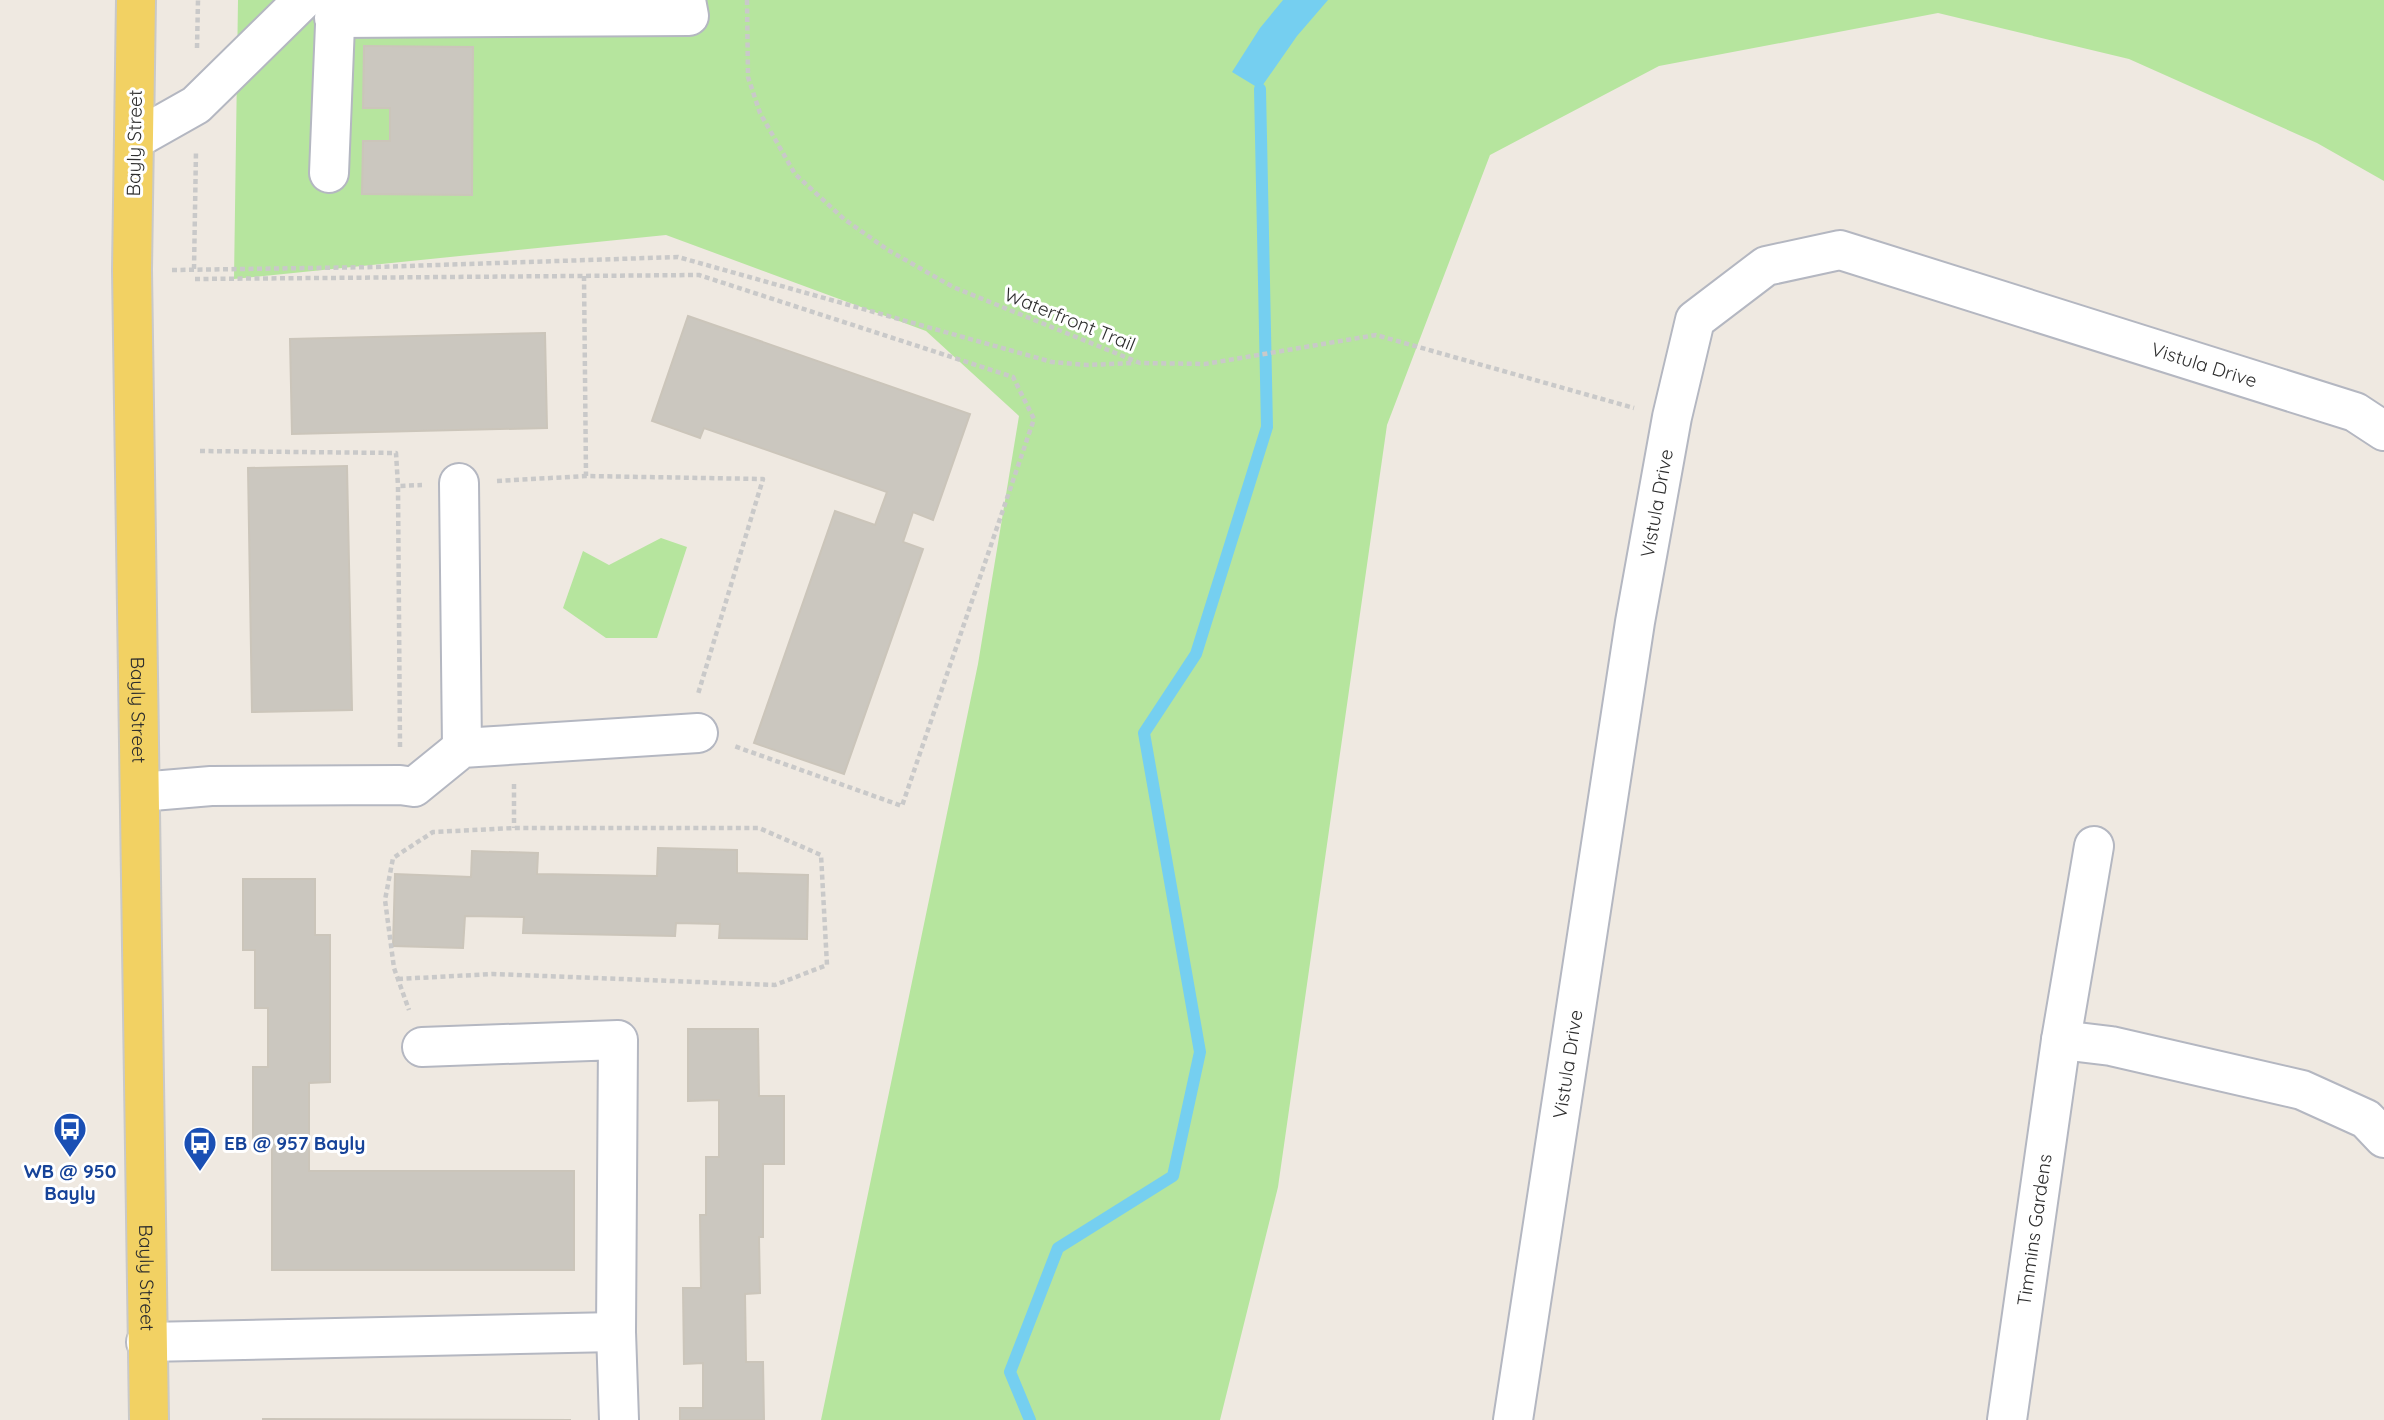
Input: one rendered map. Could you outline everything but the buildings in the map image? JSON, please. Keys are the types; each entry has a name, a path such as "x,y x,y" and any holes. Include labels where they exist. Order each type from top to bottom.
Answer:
{"main road":[{"name":"Bayly Street","path":"136,0 132,270 149,1420"}],"street":[{"path":"134,140 197,105 324,6 690,16 686,0"},
{"path":"324,6 329,173"},
{"name":"Vistula Drive","path":"1513,1420 1635,622 1672,416 1695,320 1766,266 1840,250 2355,412 2384,431"},
{"path":"460,483 462,748"},
{"path":"140,792 211,786 414,787 462,748 698,733"},
{"name":"Timmins Gardens","path":"2007,1420 2061,1041 2094,846"},
{"path":"422,1047 618,1040 616,1332 619,1420"},
{"path":"2061,1041 2111,1046 2302,1090 2366,1119 2384,1138"},
{"path":"146,1342 616,1332"}],"path":[{"name":"Waterfront Trail","path":"747,0 748,77 760,113 795,174 844,219 888,250 953,287 1140,363 1205,364 1376,335 1643,411 1672,416"},
{"path":"132,270 377,267 678,257 1052,362 1087,365 1140,363"},
{"path":"195,279 699,275 1013,377 1034,419 902,806 698,733 692,713 763,479 586,476 398,486"},
{"path":"584,276 586,476"},
{"path":"200,451 397,453 400,785"},
{"path":"398,979 494,974 775,985 827,965 821,855 759,828 514,828 433,832 393,858 385,900 394,968 422,1047"}],"green space":[{"path":"238,0 2384,0 2384,181 2317,143 2129,59 1938,13 1659,66 1490,155 1387,425 1278,1187 1220,1420 821,1420 978,664 1019,416 926,331 666,235 234,279"},
{"path":"661,538 687,547 657,638 606,638 563,608 583,551 609,565"}],"water":[{"path":"1283,0 1328,0 1297,36 1260,89 1232,72 1260,28"}],"waterway":[{"path":"1030,1420 1010,1372 1058,1248 1173,1176 1200,1052 1144,733 1196,654 1267,427 1260,89"}],"place":[{"name":"WB @ 950 Bayly","path":"70,1159"},
{"name":"EB @ 957 Bayly","path":"200,1173"}]}
